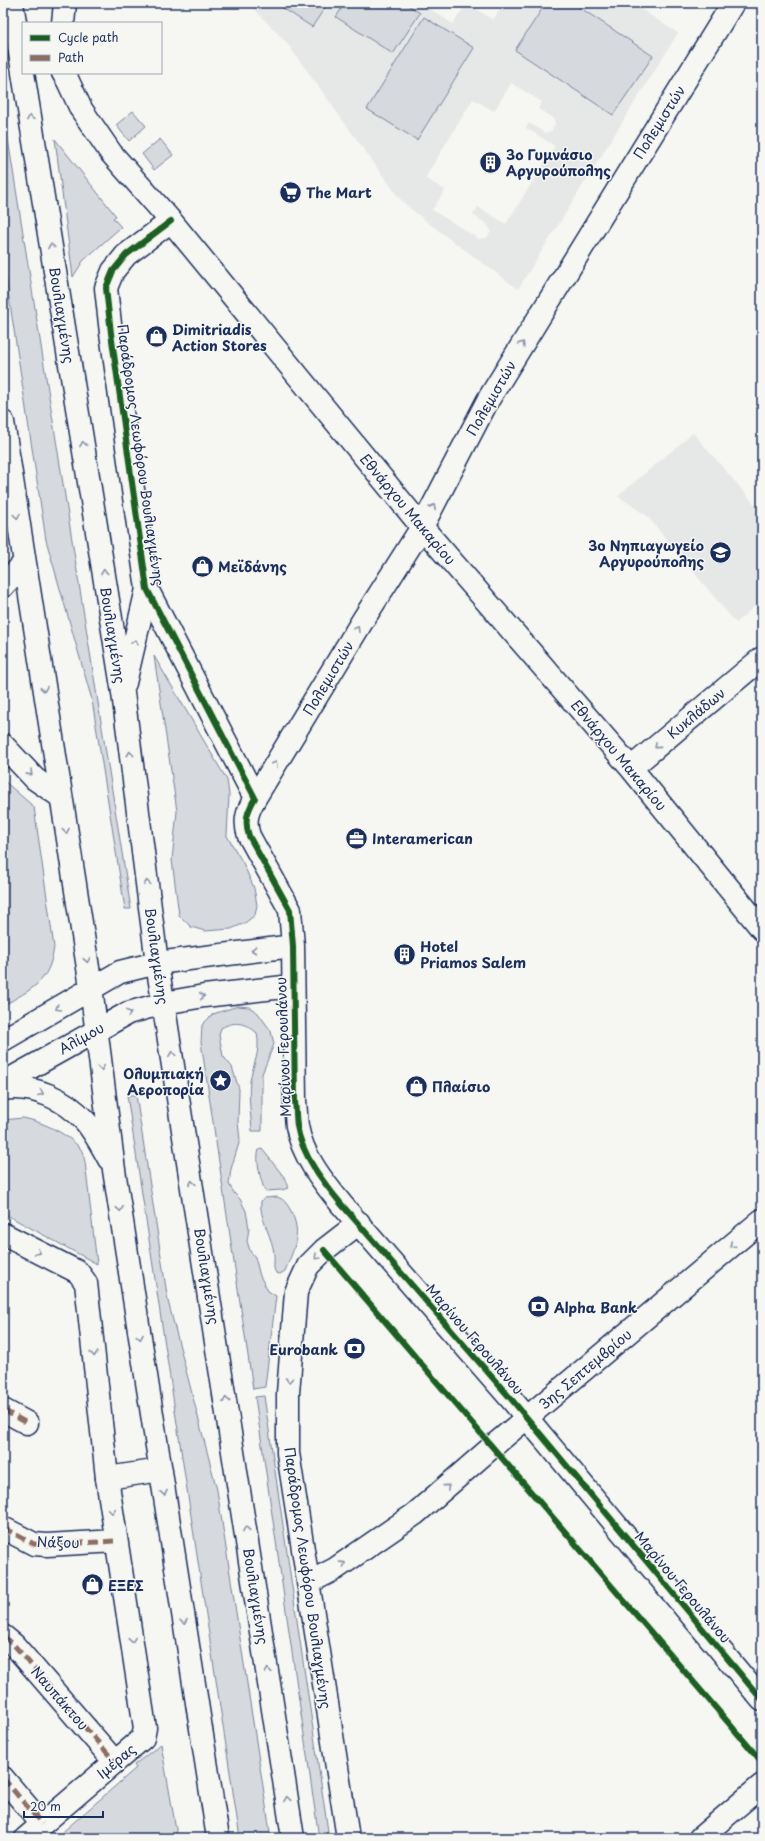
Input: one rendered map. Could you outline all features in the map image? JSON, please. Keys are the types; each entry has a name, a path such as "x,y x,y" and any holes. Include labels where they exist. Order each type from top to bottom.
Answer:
{"street":[{"name":"Βουλιαγμένης","path":"12,3 22,66"},
{"path":"16,3 28,22"},
{"path":"63,22 65,3"},
{"name":"Πολεμιστών","path":"255,798 363,620 422,527 488,400 733,3"},
{"name":"Βουλιαγμένης","path":"23,74 123,694 157,963 293,1838"},
{"name":"Εθνάρχου Μακαρίου","path":"65,75 81,109 112,153 171,221 422,527 631,768 762,929"},
{"name":"Παράδρομος Λεωφόρου Βουλιαγμένης","path":"171,221 126,255 113,271 106,288 147,589 255,798"},
{"path":"3,422 91,988 114,1170 218,1838"},
{"path":"3,586 24,563"},
{"path":"123,694 147,589"},
{"name":"Κυκλάδων","path":"631,768 762,658"},
{"path":"3,745 35,779 61,797"},
{"path":"3,1040 120,972 157,963 293,946 290,910 246,828 246,819 255,798"},
{"name":"Μαρίνου Γερουλάνου","path":"293,946 295,1101 297,1127 303,1145 319,1175 527,1418 762,1700"},
{"name":"Μαρίνου Γερουλάνου","path":"164,1003 204,996 293,986"},
{"name":"Αλίμου","path":"3,1083 128,1013 164,1003"},
{"path":"3,1089 15,1087 39,1091 71,1107 86,1122 98,1138 114,1170"},
{"name":"3ης Σεπτεμβρίου","path":"308,1583 335,1569 416,1514 492,1446 762,1220"},
{"name":"Παράδρομος Λεωφόρου Βουλιαγμένης","path":"348,1838 288,1453 288,1393 296,1292 308,1266 324,1250 359,1223"},
{"path":"4,1237 78,1272 86,1283 107,1478 116,1541"},
{"path":"3,1410 27,1423"},
{"path":"107,1478 161,1470"},
{"name":"Νάξου","path":"3,1528 34,1544 47,1545 116,1541"},
{"name":"Ιμέρας","path":"26,1838 142,1738 146,1728 116,1541"},
{"name":"Ναυπάκτου","path":"3,1636 14,1645 115,1762"},
{"path":"3,1778 42,1824"},
{"path":"700,1838 762,1786"}],"shaded area":[{"path":"248,3 275,3 312,27 328,3 421,3 453,24 467,3 493,20 504,3 546,3 515,50 653,56 573,3 631,3 678,33 518,289 435,228 400,199 286,42","holes":["511,83 542,102 538,109 553,118 555,124 551,131 545,133 529,123 526,128 555,146 506,224 478,207 473,215 487,224 491,231 487,238 479,239 432,210 445,190 425,178 473,99 494,111"]},
{"path":"275,3 328,3 312,27"},
{"path":"345,3 405,3 420,13 393,54 336,17"},
{"path":"546,3 573,3 653,56 613,115 515,50"},
{"path":"424,17 474,48 417,140 367,109"},
{"path":"3,108 131,909 125,909 92,700 46,540 3,258"},
{"path":"133,111 146,126 129,141 116,125"},
{"path":"55,139 116,216 113,218 121,227 83,261 73,277"},
{"path":"160,139 173,155 154,170 142,154"},
{"name":"3ο Νηπιαγωγείο Αργυρούπολης","path":"693,433 762,513 762,599 736,623 647,516 618,496"},
{"path":"154,656 227,780 229,795 227,836 243,863 254,888 257,905 255,915 245,923 231,929 205,931 191,927 179,915 172,860 177,811"},
{"path":"3,780 34,807 54,947 52,959 48,969 38,984 3,1006"},
{"path":"238,1006 249,1007 258,1013 271,1031 274,1044 262,1074 262,1131 252,1131 249,1087 258,1046 257,1033 249,1027 236,1023 221,1028 219,1035 223,1056 232,1067 239,1089 238,1122 240,1140 231,1169 229,1184 234,1193 240,1199 246,1211 249,1228 247,1241 250,1251 255,1257 260,1276 268,1291 276,1296 265,1387 253,1389 201,1042 202,1025 213,1014"},
{"path":"127,1095 136,1095 168,1301 217,1490 271,1838 240,1838"},
{"path":"23,1118 45,1125 61,1133 75,1143 82,1151 85,1162 97,1264 3,1213 3,1120"},
{"path":"262,1149 284,1177 288,1188 282,1190 265,1191 258,1164 259,1150"},
{"path":"277,1197 283,1200 290,1209 294,1218 297,1234 294,1248 285,1271 280,1274 276,1273 274,1269 272,1242 264,1221 261,1207 261,1201 265,1198"},
{"path":"264,1396 329,1838 319,1838 255,1397"},
{"path":"161,1744 177,1835 161,1838 59,1838 58,1836 136,1768 134,1765"}],"marked path":[{"path":"3,1410 27,1423"},
{"path":"3,1528 34,1544 47,1545 116,1541"},
{"path":"3,1636 14,1645 115,1762"},
{"path":"3,1778 42,1824"}],"cycle path":[{"path":"171,221 126,255 113,271 106,288 147,589 255,798 247,817 247,831 290,910 293,946 295,1101 297,1126 304,1148 321,1178 342,1205 512,1400 762,1700"},
{"path":"324,1250 762,1762"}],"place":[{"name":"3ο Γυμνάσιο Αργυρούπολης","path":"490,162"},
{"name":"The Mart","path":"290,192"},
{"name":"Dimitriadis Action Stores","path":"157,337"},
{"name":"3ο Νηπιαγωγείο Αργυρούπολης","path":"720,553"},
{"name":"Μεϊδάνης","path":"203,566"},
{"name":"Interamerican","path":"357,838"},
{"name":"Hotel Priamos Salem","path":"404,954"},
{"name":"Ολυμπιακή Αεροπορία","path":"220,1081"},
{"name":"Πλαίσιο","path":"417,1086"},
{"name":"Alpha Bank","path":"538,1307"},
{"name":"Eurobank","path":"354,1349"},
{"name":"ΕΞΕΣ","path":"92,1585"}]}
